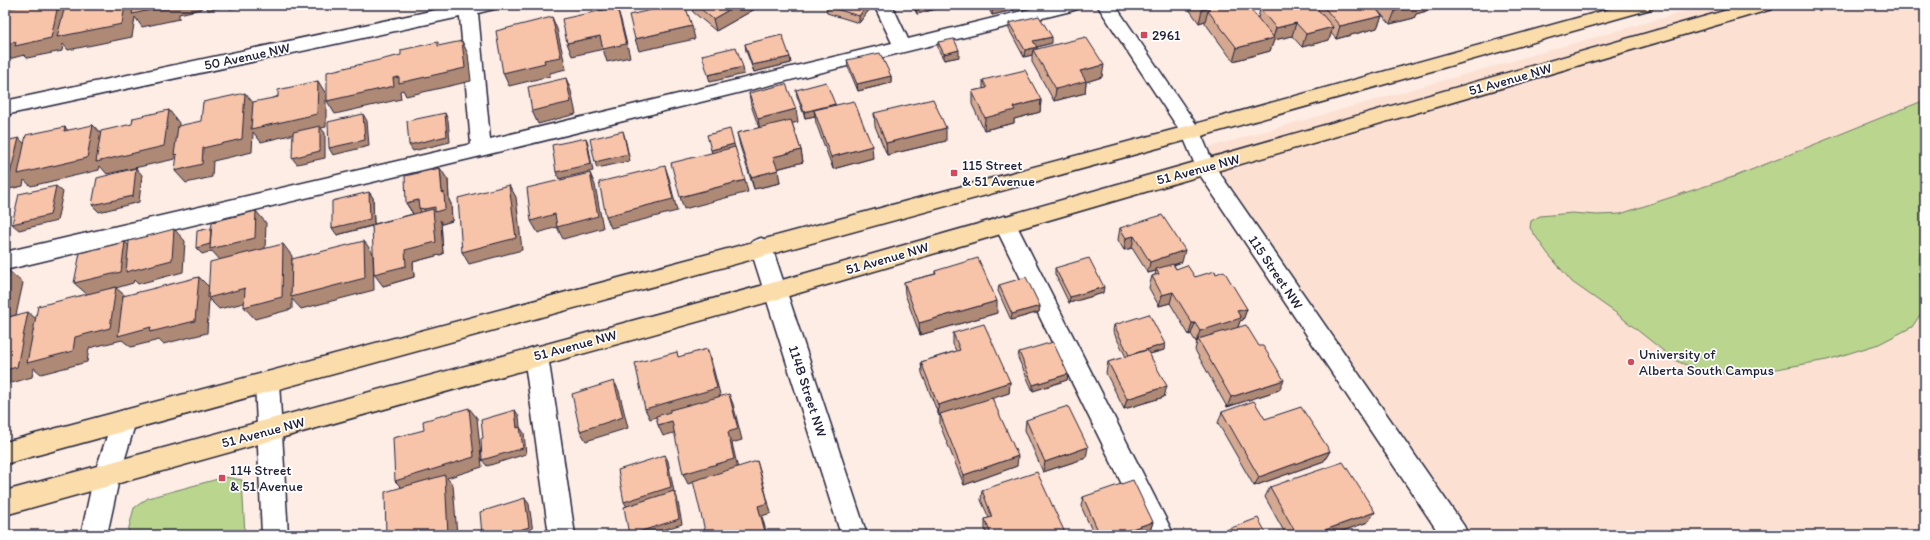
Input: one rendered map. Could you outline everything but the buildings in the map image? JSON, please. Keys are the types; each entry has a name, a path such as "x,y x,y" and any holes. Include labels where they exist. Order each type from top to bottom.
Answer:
{"main road":[{"path":"5,453 761,247 1191,132 1645,5"},
{"name":"51 Avenue NW","path":"5,503 775,291 1766,5"}],"street":[{"name":"50 Avenue NW","path":"5,108 468,7 488,5"},
{"path":"883,5 902,45"},
{"path":"5,261 481,149 902,45 1071,5"},
{"name":"115 Street NW","path":"1106,5 1191,132 1205,167 1455,535"},
{"path":"468,7 481,149"},
{"path":"1005,224 1161,535"},
{"name":"114B Street NW","path":"761,247 854,535"},
{"path":"536,356 562,535"},
{"path":"267,382 275,535"},
{"path":"94,535 107,475 124,421"}],"shaded area":[{"name":"University of Alberta South Campus","path":"1708,5 1925,5 1925,535 1454,535 1199,150"}],"green space":[{"path":"1925,100 1925,247 1920,250 1919,267 1922,289 1922,312 1912,327 1879,344 1827,360 1743,375 1705,372 1676,361 1616,313 1572,282 1548,254 1530,228 1531,221 1540,216 1572,213 1597,215 1620,214 1736,176"},
{"path":"225,477 242,480 245,535 127,535 134,508 148,498"}],"place":[{"name":"2961","path":"1144,35"},
{"name":"115 Street & 51 Avenue","path":"954,173"},
{"name":"University of Alberta South Campus","path":"1631,362"},
{"name":"114 Street & 51 Avenue","path":"222,478"}]}
